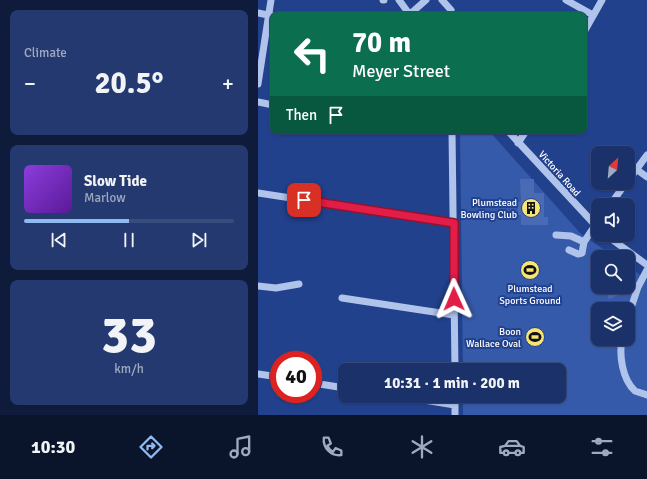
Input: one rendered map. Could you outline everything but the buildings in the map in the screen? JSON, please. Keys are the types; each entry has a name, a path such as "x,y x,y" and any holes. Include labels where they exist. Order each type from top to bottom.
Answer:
{"street":[{"path":"271,0 271,12"},
{"path":"399,0 407,12"},
{"path":"412,12 426,0"},
{"path":"442,0 451,10"},
{"path":"566,0 593,15"},
{"path":"587,26 602,0"},
{"path":"258,13 270,15"},
{"path":"258,84 270,20"},
{"path":"258,102 270,104"},
{"path":"450,134 454,223 455,363"},
{"name":"Victoria Road","path":"510,134 591,219"},
{"path":"518,143 524,134"},
{"path":"647,155 636,169 647,177"},
{"path":"258,193 454,223"},
{"path":"569,250 581,254 584,248 584,242 591,233"},
{"path":"556,235 571,236 584,242"},
{"path":"616,242 647,265"},
{"path":"633,302 638,287 647,270"},
{"path":"258,286 276,288 299,284"},
{"path":"342,298 454,314"},
{"path":"621,346 620,356 628,381 635,391 647,395"},
{"path":"258,374 270,376"},
{"path":"322,384 338,387"},
{"path":"443,403 455,405 455,415"}],"shaded area":[{"name":"Plumstead Sports Ground","path":"460,134 492,134 581,234 605,250 591,250 591,294 635,294 635,271 647,280 647,415 463,415 463,403 566,403 566,363 463,363"}],"place":[{"name":"Plumstead Bowling Club","path":"531,208"},
{"name":"Plumstead Sports Ground","path":"530,270"},
{"name":"Boon Wallace Oval","path":"535,337"}],"route":[{"path":"304,200 454,223 454,299"}]}
